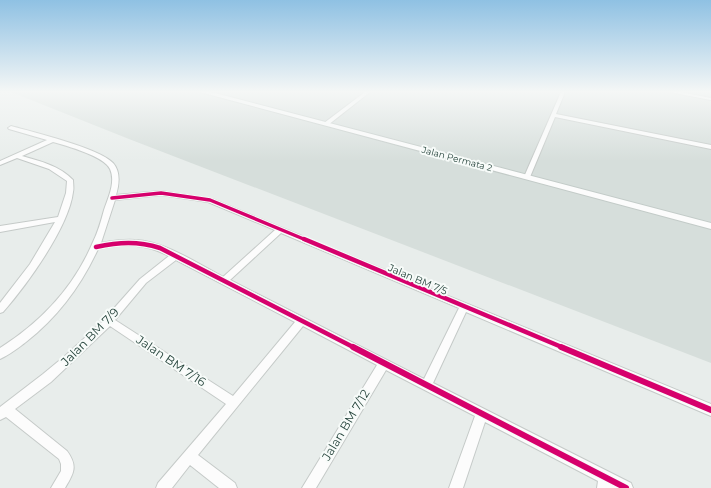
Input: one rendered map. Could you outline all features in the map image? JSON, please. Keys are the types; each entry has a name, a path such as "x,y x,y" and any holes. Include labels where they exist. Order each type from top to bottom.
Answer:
{"street":[{"name":"Jalan Permata 2","path":"291,115 711,226"},
{"path":"326,124 338,115"},
{"path":"527,177 553,115 711,147"},
{"path":"0,354 41,325 80,278 96,246 112,198 116,180 111,165 90,153 11,128"},
{"path":"0,163 51,141"},
{"path":"0,309 34,265 54,233 69,199 71,189 70,180 53,168 16,156"},
{"name":"Jalan BM 7/5","path":"112,198 161,193 210,200 711,410"},
{"path":"0,229 60,219"},
{"path":"224,281 280,230"},
{"path":"96,246 123,241 137,242 160,248 482,414 605,483 626,488"},
{"name":"Jalan BM 7/9","path":"4,412 70,358 108,320 143,281 175,256"},
{"path":"427,385 464,307"},
{"name":"Jalan BM 7/16","path":"108,320 234,403"},
{"path":"163,488 302,321"},
{"name":"Jalan BM 7/12","path":"309,488 384,363"},
{"path":"4,412 63,455 68,462 66,473 58,488"},
{"path":"456,488 482,414"},
{"path":"189,456 230,488"}],"shaded area":[{"path":"68,115 711,115 711,363"}],"cycle path":[{"path":"112,198 161,193 210,200 711,410"},
{"path":"96,247 136,242 160,248 626,488"}]}
